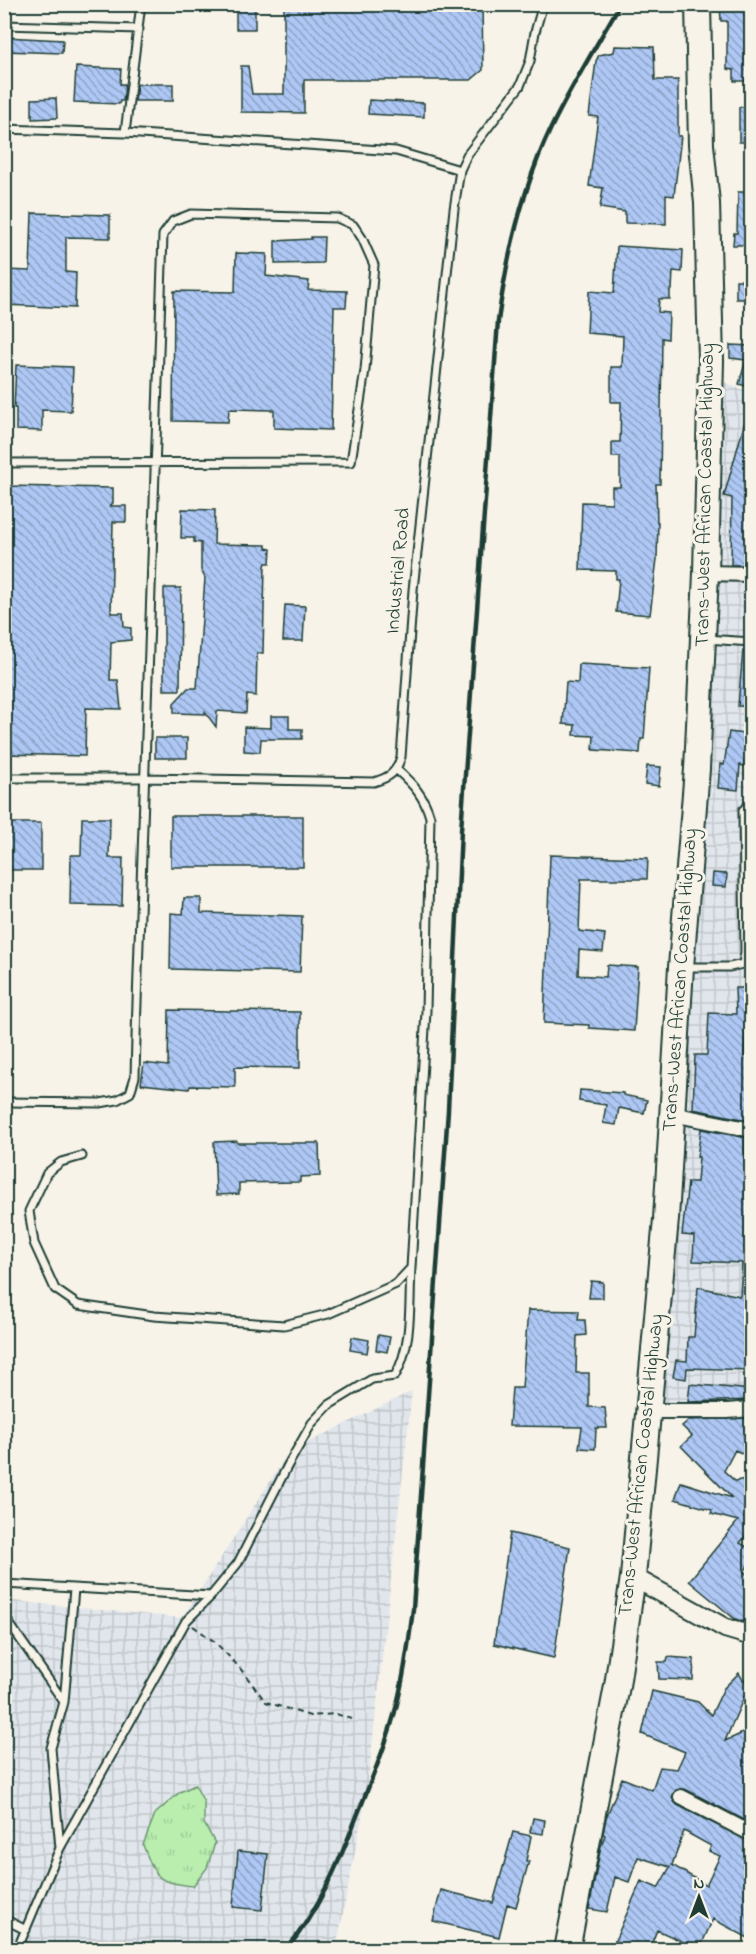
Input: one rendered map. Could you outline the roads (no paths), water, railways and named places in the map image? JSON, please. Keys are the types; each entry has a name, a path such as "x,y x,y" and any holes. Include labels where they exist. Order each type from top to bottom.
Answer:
{"highway":[{"name":"Trans-West African Coastal Highway","path":"570,1948 617,1686 633,1577 666,1220 681,967 697,769 704,639 711,361 707,203 701,145 698,4"}],"street":[{"path":"706,573 752,574"},
{"path":"672,1114 752,1130"},
{"path":"650,1411 727,1412 752,1409"},
{"path":"633,1577 724,1628 752,1636"},
{"path":"681,1797 752,1834"}],"lane":[{"path":"125,133 141,4"},
{"name":"Industrial Road","path":"397,770 401,757 413,590 460,170 467,155 520,86 530,60 543,4"},
{"path":"4,25 139,29"},
{"path":"4,129 125,133 396,151 460,170"},
{"path":"4,463 154,464 351,462 365,370 374,265 362,238 353,225 337,218 191,214 173,220 163,234 154,464 143,778 135,1077 130,1094 117,1100 100,1103 4,1102"},
{"path":"704,639 752,642"},
{"path":"4,778 374,782 389,778 397,770 417,787 430,817 426,1011 407,1334 403,1362 395,1376 372,1379 329,1405 312,1423 238,1563 186,1621 60,1848 17,1950"},
{"path":"743,964 745,952 743,810 752,802"},
{"path":"681,967 730,967 752,964"},
{"path":"82,1156 61,1162 47,1173 29,1211 34,1243 55,1289 78,1305 153,1316 284,1325 328,1314 396,1284 411,1268"},
{"path":"4,1584 210,1596"},
{"path":"60,1848 51,1748 64,1702 74,1589"},
{"path":"4,1616 64,1702"},
{"path":"4,1919 27,1930"}],"railway":[{"path":"286,1950 308,1920 341,1855 388,1734 405,1669 413,1609 448,1110 461,830 498,321 517,223 541,151 567,97 620,4"}]}
